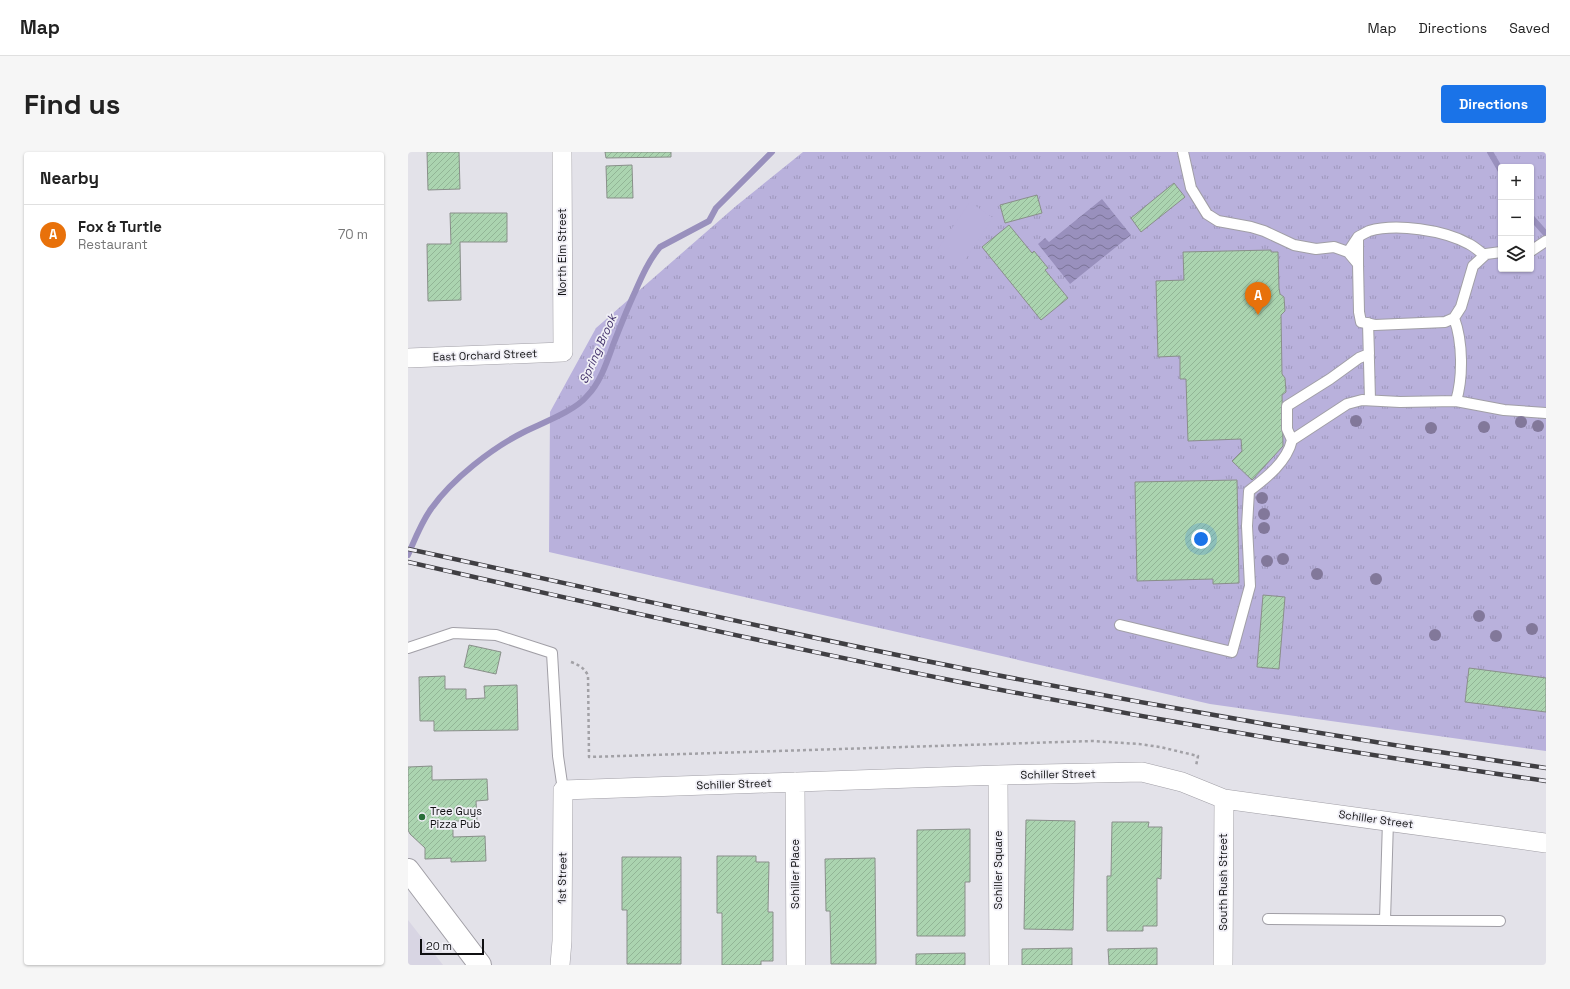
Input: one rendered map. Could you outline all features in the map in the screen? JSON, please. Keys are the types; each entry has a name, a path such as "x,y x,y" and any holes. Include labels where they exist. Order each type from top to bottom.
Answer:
{"main road":[{"path":"408,870 480,965"}],"street":[{"name":"North Elm Street","path":"562,152 563,352"},
{"name":"East Orchard Street","path":"408,358 563,352"},
{"name":"Schiller Street","path":"563,790 1142,772 1182,782 1224,799 1546,843"},
{"name":"Schiller Square","path":"998,776 998,965"},
{"name":"Schiller Place","path":"795,782 796,965"},
{"name":"1st Street","path":"560,965 562,941 563,790"},
{"name":"South Rush Street","path":"1223,965 1224,799"}],"lane":[{"path":"1183,152 1186,172 1191,188 1207,214 1218,221 1264,231 1294,245 1316,249 1334,247 1348,252 1358,264"},
{"path":"1348,252 1358,237 1368,232 1385,229 1422,230 1459,239 1470,244 1484,256"},
{"path":"1358,237 1359,312 1361,322 1375,325 1445,322 1454,318 1461,307 1467,282 1473,266 1486,254 1498,252"},
{"path":"1534,249 1546,241"},
{"path":"1454,318 1458,330 1461,370 1460,388 1456,401"},
{"path":"1368,323 1370,400"},
{"path":"1120,625 1232,652 1250,586 1247,526 1248,491 1273,471 1290,449 1292,440 1287,429 1287,406 1359,358 1369,354 1368,323"},
{"path":"1292,440 1347,404 1362,400 1400,402 1456,401 1504,410 1546,413"},
{"path":"408,648 453,633 496,635 552,653 558,756 563,790"},
{"path":"1385,920 1388,821"},
{"path":"1268,918 1500,921"}],"path":[{"path":"571,662 584,668 588,675 589,757 1107,741 1160,747 1198,756 1192,786"}],"shaded area":[{"path":"408,920 443,965 408,965"}],"green space":[{"path":"803,152 1546,152 1546,751 1210,704 549,552 550,412 596,328 736,206"},
{"path":"970,202 993,218 961,266 937,250"}],"water":[{"path":"1102,199 1131,235 1070,284 1038,244 1045,238 1049,242"}],"building":[{"path":"427,152 459,152 460,189 428,190"},
{"path":"605,152 671,152 671,157 606,158"},
{"path":"632,165 633,198 607,198 606,166"},
{"path":"1174,183 1185,197 1141,232 1131,218"},
{"path":"1037,195 1042,213 1005,223 1000,205"},
{"path":"450,213 507,213 507,242 460,242 461,300 428,301 427,244 451,244"},
{"path":"1009,225 1032,253 1034,251 1048,268 1045,270 1068,298 1041,320 982,247"},
{"path":"1271,250 1271,252 1278,252 1279,288 1280,294 1284,297 1285,311 1281,315 1282,374 1285,378 1286,392 1282,395 1283,446 1252,480 1232,461 1242,451 1241,439 1188,441 1186,379 1180,379 1180,356 1158,357 1156,281 1184,280 1183,252"},
{"path":"1237,480 1239,583 1213,584 1213,579 1137,581 1135,482"},
{"path":"1263,595 1285,597 1279,669 1257,667"},
{"path":"469,645 501,652 496,674 464,667"},
{"path":"1469,668 1546,678 1546,712 1465,702"},
{"path":"445,676 445,689 466,689 466,699 485,698 484,686 517,685 518,730 434,731 434,721 420,721 419,677"},
{"path":"432,766 432,780 487,779 488,800 476,801 477,821 453,821 453,837 485,836 486,861 451,862 451,858 425,859 425,848 410,834 408,830 408,767"},
{"path":"1026,820 1075,821 1073,930 1024,929"},
{"path":"1112,822 1149,822 1148,827 1162,827 1161,879 1157,878 1157,926 1143,926 1143,931 1107,931 1107,876 1111,876"},
{"path":"970,829 970,882 965,882 965,936 917,936 917,830"},
{"path":"717,856 756,856 756,862 769,862 768,912 773,912 773,961 761,961 761,965 722,965 722,913 717,913"},
{"path":"622,857 681,857 681,964 627,964 627,910 622,910"},
{"path":"875,858 876,964 831,964 830,911 826,911 825,859"},
{"path":"1072,948 1072,965 1022,965 1022,949"},
{"path":"1157,948 1157,965 1109,965 1108,949"},
{"path":"965,953 965,965 916,965 916,954"}],"waterway":[{"name":"Spring Brook","path":"408,555 427,514 450,487 473,465 486,455 524,432 567,412 575,407 592,391 603,372 632,298 652,257 660,247 709,221 716,208 772,152"},
{"name":"Spring Brook","path":"1490,152 1498,166"},
{"name":"Spring Brook","path":"1534,220 1546,234"}],"railway":[{"path":"408,549 826,640 1110,697 1401,746 1546,768"},
{"path":"408,562 684,624 960,682 1106,710 1252,735 1546,781"}],"place":[{"name":"Fox & Turtle","path":"1258,315"},
{"name":"Tree Guys Pizza Pub","path":"422,817"}]}
